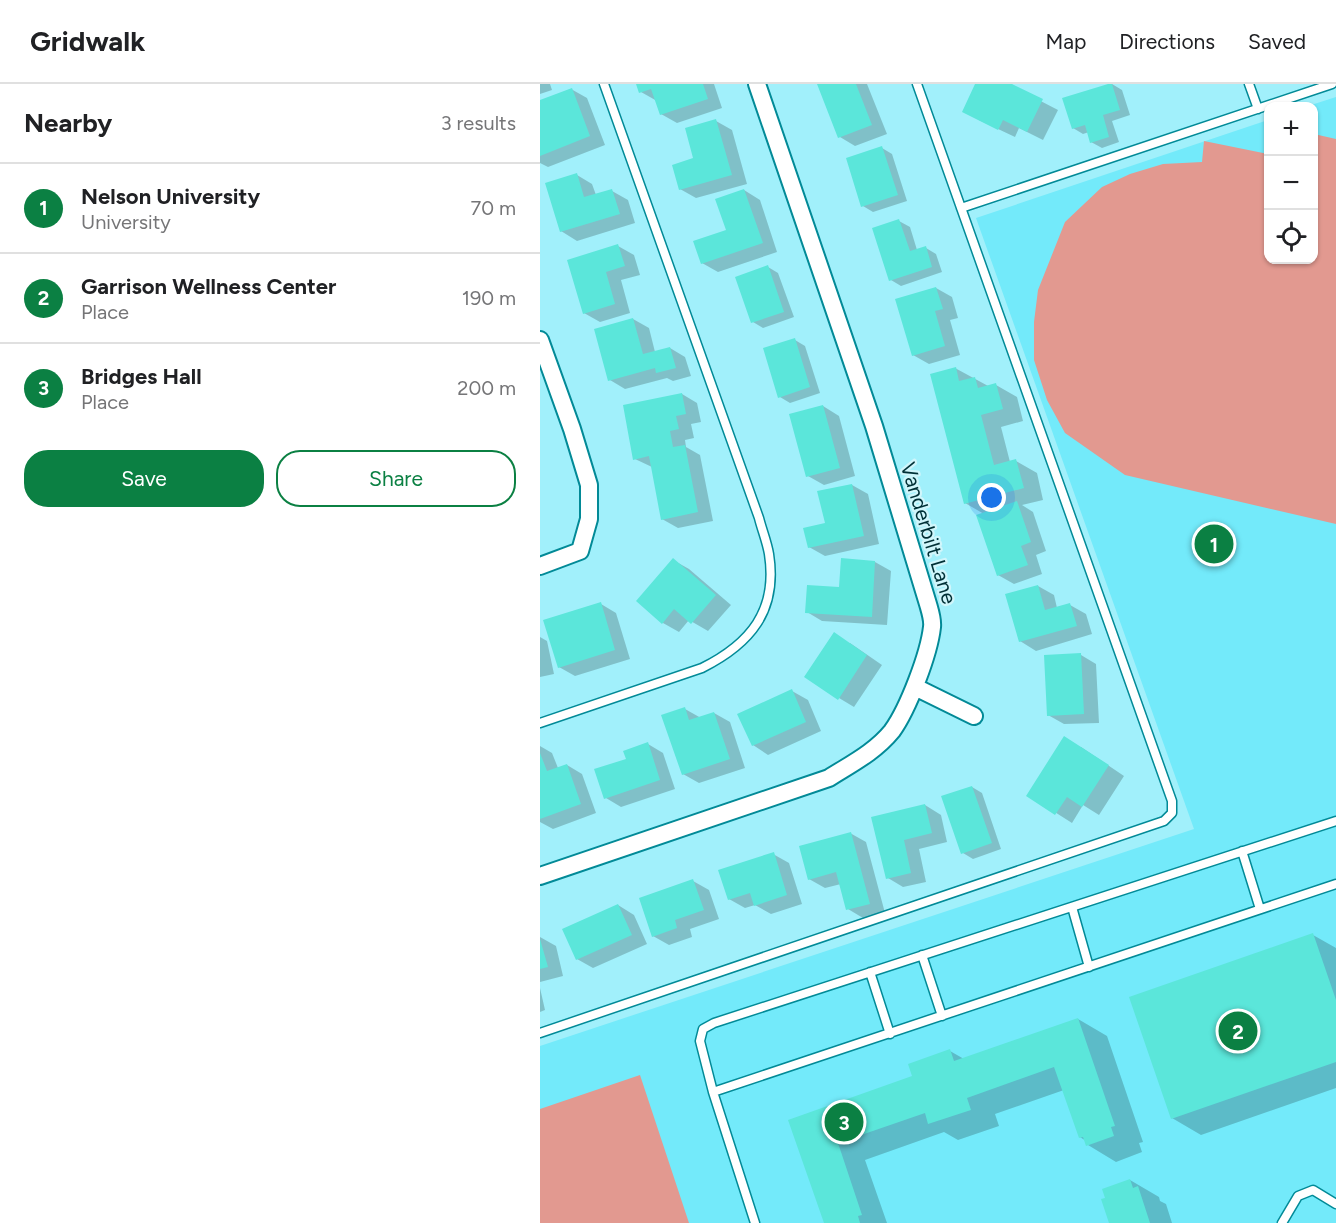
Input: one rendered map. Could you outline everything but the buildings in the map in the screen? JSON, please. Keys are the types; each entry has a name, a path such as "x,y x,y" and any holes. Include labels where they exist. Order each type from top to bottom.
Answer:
{"street":[{"name":"Vanderbilt Lane","path":"540,876 829,778 870,753 892,730 915,687 927,647 932,625 928,604 874,426 757,84"},
{"path":"540,340 572,429 589,485 589,519 580,551 540,566"},
{"path":"915,687 974,716"}],"lane":[{"path":"540,723 702,668 725,656 748,636 763,614 770,586 769,554 759,518 603,84"},
{"path":"540,1033 1164,821 1172,813 1172,801 917,84"},
{"path":"1249,84 1257,109"},
{"path":"961,208 1332,84"},
{"path":"755,1223 713,1092 700,1041 703,1029 714,1023 1336,820"},
{"path":"1242,851 1260,909"},
{"path":"713,1092 1336,884"},
{"path":"1072,906 1089,967"},
{"path":"922,955 942,1016"},
{"path":"870,972 890,1034"},
{"path":"1282,1223 1298,1196 1313,1190 1336,1204"}],"shaded area":[{"path":"1336,97 1336,1223 540,1223 540,1046 1194,829 976,218 1264,121 1264,264 1318,264 1318,103"},
{"path":"1318,135 1336,139 1336,524 1125,475 1065,433 1047,400 1034,360 1034,322 1038,290 1065,222 1102,187 1130,174 1163,164 1202,162 1204,141 1264,153 1264,264 1318,264"},
{"path":"640,1075 689,1223 540,1223 540,1109"}],"place":[{"name":"Nelson University","path":"1214,544"},
{"name":"Garrison Wellness Center","path":"1238,1031"},
{"name":"Bridges Hall","path":"844,1122"}]}
